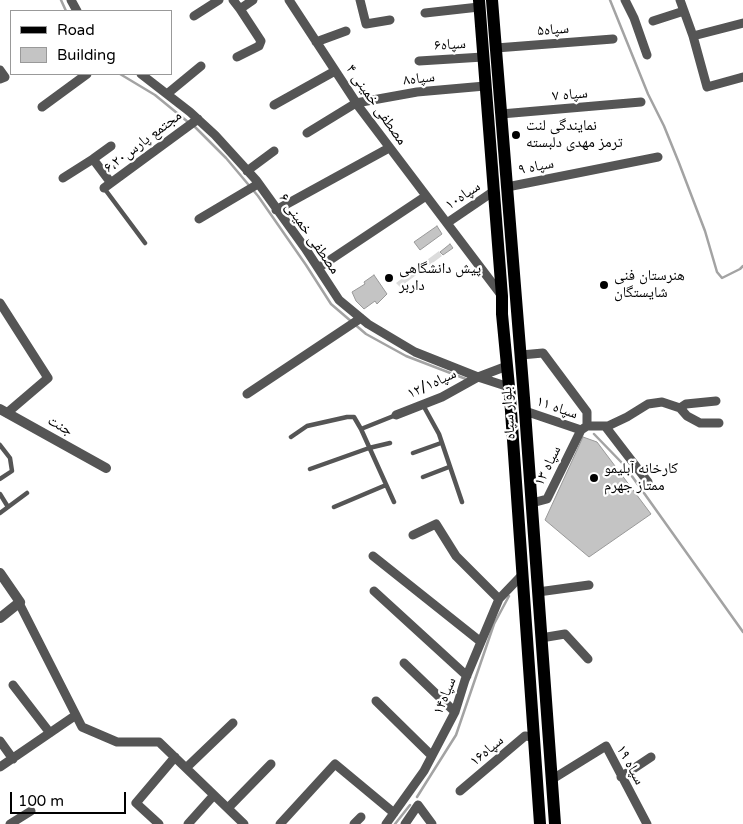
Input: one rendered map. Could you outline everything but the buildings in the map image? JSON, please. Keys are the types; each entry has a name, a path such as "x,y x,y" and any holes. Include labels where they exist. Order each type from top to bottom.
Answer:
{"main road":[{"name":"بلوار سپاه","path":"492,0 521,355 555,824"},
{"name":"بلوار سپاه","path":"479,4 509,386 540,824"},
{"path":"502,296 516,297"}],"street":[{"path":"194,16 219,0"},
{"path":"232,0 260,40 259,46 237,57"},
{"path":"240,9 253,0"},
{"name":"مصطفی خمینی ۴","path":"289,0 356,103 502,296"},
{"path":"360,0 366,24 390,20"},
{"path":"625,0 634,18 646,55"},
{"path":"680,0 693,36 707,87 743,77"},
{"path":"425,13 479,4"},
{"path":"653,22 684,11"},
{"path":"693,36 743,23"},
{"path":"316,42 346,31"},
{"name":"سپاه۵","path":"496,48 613,39"},
{"name":"سپاه۶","path":"419,60 483,57"},
{"path":"167,94 201,66"},
{"path":"0,70 4,77 0,79"},
{"path":"274,105 335,71"},
{"path":"42,107 86,75"},
{"name":"مصطفی خمینی ۶","path":"142,75 198,119 247,171 339,300 368,324 415,352 478,377"},
{"name":"سپاه۸","path":"356,103 417,92 485,86"},
{"name":"سپاه ۷","path":"501,114 641,102"},
{"path":"307,133 356,103"},
{"name":"۶،مجتمع پارس۲۰","path":"107,186 198,119"},
{"path":"64,178 111,146"},
{"path":"276,210 389,148"},
{"path":"247,171 274,152"},
{"name":"سپاه ۹","path":"507,187 658,157"},
{"path":"93,159 107,186"},
{"path":"200,218 258,184"},
{"name":"سپاه۱۰","path":"447,223 494,191"},
{"path":"318,268 426,196"},
{"path":"0,303 48,378 3,411"},
{"path":"247,394 361,318"},
{"path":"521,355 543,353 587,412 584,428"},
{"name":"سپاه۱۲/۱","path":"396,414 442,397 478,377 507,366"},
{"name":"سپاه۱۲/۱","path":"478,377 509,386"},
{"path":"648,482 605,426 627,417 648,404 662,402 680,408 687,416 700,424 719,423"},
{"path":"680,408 686,404 716,402"},
{"name":"جنت","path":"3,411 106,468"},
{"name":"سپاه ۱۱","path":"525,412 584,428 605,426"},
{"name":"سپاه ۱۳","path":"532,503 548,499 584,428"},
{"path":"413,535 436,524 456,556 499,600"},
{"path":"373,556 481,642"},
{"path":"0,573 20,602 82,727 117,742 159,742 244,824"},
{"name":"سپاه۱۴","path":"386,824 424,771 455,712 499,600 522,575"},
{"path":"538,592 589,585"},
{"path":"374,591 468,676"},
{"path":"0,618 19,603"},
{"path":"541,638 565,634 588,659"},
{"path":"404,663 455,712"},
{"path":"13,685 50,733"},
{"path":"376,701 431,755"},
{"path":"0,767 76,715"},
{"path":"186,768 233,723"},
{"name":"سپاه۱۶","path":"460,791 525,736 534,737"},
{"path":"0,741 13,759"},
{"name":"سپاه ۱۹","path":"551,780 606,746 647,824"},
{"path":"159,824 136,803 175,757"},
{"path":"621,777 652,757"},
{"path":"228,808 271,764"},
{"path":"280,824 335,764 394,812"},
{"path":"188,824 214,795"},
{"path":"407,796 418,805 432,824"},
{"path":"405,824 418,805"},
{"path":"10,824 31,811"},
{"path":"354,824 361,817"}],"lane":[{"path":"107,186 145,243"},
{"path":"423,405 439,434 462,502"},
{"path":"361,429 396,414"},
{"path":"291,437 307,426 347,417 354,418 361,429 394,502"},
{"path":"310,469 369,448 390,443"},
{"path":"413,453 441,443"},
{"path":"0,445 10,458 12,471 0,479"},
{"path":"424,477 449,467"},
{"path":"334,507 386,485"},
{"path":"0,513 27,493"},
{"path":"0,494 8,507"}],"shaded area":[{"path":"439,251 442,256 400,287 396,283"}],"waterway":[{"path":"61,0 66,10"},
{"path":"610,0 648,94 679,163 705,231 717,272 722,278 743,266"},
{"path":"122,75 155,95 188,122"},
{"path":"193,125 226,158 258,196 331,304 366,334 406,356 466,379"},
{"path":"594,434 624,465 743,632"},
{"path":"417,797 456,735 494,624 509,596"},
{"path":"395,824 410,805"}],"place":[{"name":"نمایندگی لنت ترمز مهدی دلبسته","path":"516,135"},
{"name":"پیش دانشگاهی داربر","path":"389,278"},
{"name":"هنرستان فنی شایستگان","path":"604,285"},
{"name":"کارخانه آبلیمو ممتاز جهرم","path":"594,478"}]}
